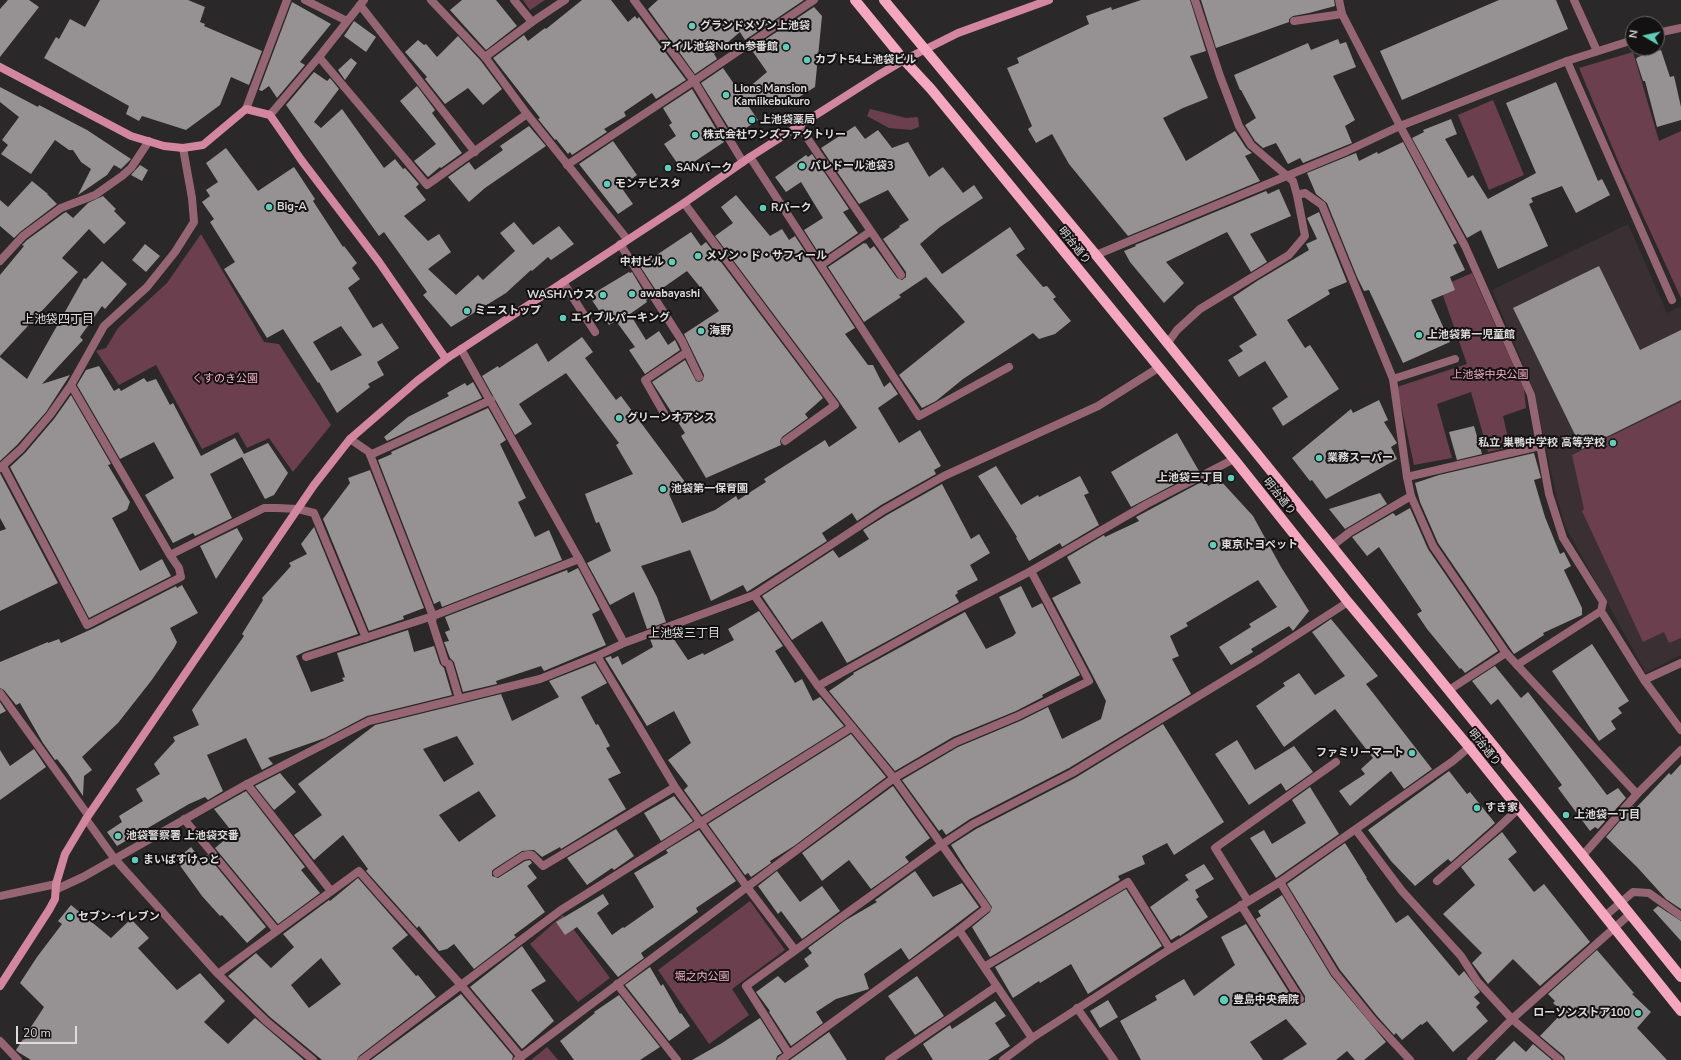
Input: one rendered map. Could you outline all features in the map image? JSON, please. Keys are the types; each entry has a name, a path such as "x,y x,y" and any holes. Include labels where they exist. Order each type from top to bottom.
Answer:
{"main road":[{"name":"明治通り","path":"855,0 904,60 931,89 1234,459 1348,602 1469,747 1681,1011"},
{"name":"明治通り","path":"884,0 1096,255 1583,854 1681,977"}],"street":[{"path":"0,67 131,136 164,146 183,148 202,145 246,109 287,0"},
{"path":"305,0 348,21"},
{"path":"431,0 485,57 527,114 627,239"},
{"path":"514,0 532,22"},
{"path":"485,57 532,22 565,0"},
{"path":"634,0 694,81 743,162"},
{"path":"567,165 814,0"},
{"path":"0,986 50,910 65,854 87,817 314,485 350,439 416,381 446,359 684,203 750,157 904,60 958,33 1049,0"},
{"path":"1167,344 1177,330 1200,309 1289,255 1304,236 1293,181 1251,145 1239,126 1220,76 1195,0"},
{"path":"1339,0 1342,14 1400,126 1465,246 1525,380 1531,395 1549,494 1563,538 1603,602 1601,611 1644,680 1681,730"},
{"path":"1574,0 1597,51"},
{"path":"270,115 320,57 362,3 475,152"},
{"path":"1294,21 1342,14"},
{"path":"1665,31 1681,28"},
{"path":"1096,255 1347,151 1400,126 1567,61 1625,42"},
{"path":"320,57 427,185 527,114"},
{"path":"1567,61 1672,300"},
{"path":"246,109 270,115 379,262 446,359"},
{"path":"799,126 901,276"},
{"path":"0,261 23,236 61,208 95,194 122,176 131,168 149,141"},
{"path":"71,384 179,568 181,577 87,625 1,467 22,449 39,430 71,384 104,326 147,287 175,252 194,222 192,198 183,148"},
{"path":"750,157 918,416 1009,368"},
{"path":"1297,195 1304,193 1322,205 1392,379 1411,496 1433,546 1506,653 1637,794"},
{"path":"684,203 835,405 785,441"},
{"path":"821,265 871,231"},
{"path":"620,244 682,340 699,377"},
{"path":"563,282 595,332"},
{"path":"461,349 579,559 624,643"},
{"path":"665,415 645,380 688,352"},
{"path":"1392,379 1455,359"},
{"path":"0,896 57,886 83,877 114,858 248,784 370,721 540,679 597,656 624,643 754,595 884,510 944,476 1098,406 1158,368"},
{"path":"370,455 490,400"},
{"path":"350,439 369,452 433,616 432,622 445,662 449,664 459,698"},
{"path":"1407,477 1540,446"},
{"path":"818,686 944,616 1030,571 1147,504 1234,459"},
{"path":"1332,546 1350,532 1411,496"},
{"path":"170,555 264,508 298,510 314,513 366,638"},
{"path":"306,657 433,616 579,559"},
{"path":"218,974 276,930 359,871 461,985 519,1059 617,984 894,778 956,742 1018,716 1089,681 1030,571"},
{"path":"754,595 818,686 894,778 987,908 781,1060"},
{"path":"789,1054 746,986 941,844 973,824 1072,773 1261,658 1348,602"},
{"path":"1517,665 1601,611"},
{"path":"1449,690 1506,653"},
{"path":"597,656 675,787 747,887 795,950"},
{"path":"1644,680 1681,663"},
{"path":"0,693 114,858 218,974 266,1021 313,1060"},
{"path":"362,1060 561,910 852,727"},
{"path":"1003,1060 1032,1038 1077,1008 1280,882 1453,761 1485,734"},
{"path":"1583,854 1637,794 1681,750"},
{"path":"1300,999 1215,848 1336,762"},
{"path":"248,784 331,891"},
{"path":"497,873 528,854 532,855 543,866 560,858 675,787"},
{"path":"1437,881 1518,809"},
{"path":"184,819 276,930"},
{"path":"1356,830 1402,891 1461,956 1477,981 1512,1019 1560,1060"},
{"path":"984,967 1128,882 1170,949"},
{"path":"1280,882 1335,972 1373,1020 1410,1060"},
{"path":"1605,916 1633,892 1649,893 1681,916"},
{"path":"1471,1060 1512,1019 1630,914"},
{"path":"959,930 1032,1038"},
{"path":"617,984 677,1060"},
{"path":"889,1060 997,986"},
{"path":"1077,1008 1114,1060"},
{"path":"0,1041 18,1060"}],"shaded area":[{"name":"私立 巣鴨中学校 高等学校","path":"1628,224 1667,313 1681,306 1681,655 1646,673 1565,526 1556,495 1534,391 1492,290"}],"green space":[{"path":"523,0 545,0 530,10"},
{"path":"1625,54 1625,56 1634,56 1659,141 1681,131 1681,298 1621,168 1579,68"},
{"path":"1493,100 1524,175 1489,190 1458,115"},
{"path":"870,109 906,118 918,117 919,127 911,130 889,128 867,116"},
{"name":"くすのき公園","path":"201,234 264,342 279,344 331,425 293,472 269,438 247,448 238,432 202,449 156,365 119,385 96,351 106,348 118,328 167,283"},
{"name":"上池袋中央公園","path":"1472,273 1524,389 1526,408 1503,416 1510,447 1488,452 1471,392 1437,404 1452,458 1414,465 1397,387 1467,364 1440,287"},
{"path":"1681,402 1681,638 1669,643 1664,632 1643,642 1582,511 1584,509 1572,455"},
{"name":"堀之内公園","path":"750,901 785,950 732,989 749,1015 709,1044 658,970"},
{"path":"563,915 610,978 578,1002 530,944"},
{"path":"547,1047 558,1060 531,1060"}],"building":[{"path":"8,0 29,0 39,7 0,57 0,9"},
{"path":"100,0 188,0 205,7 200,22 205,24 204,26 262,51 249,85 231,77 220,105 186,130 142,116 139,121 126,114 129,106 44,58 56,37 59,39 70,19 85,27"},
{"path":"462,0 496,0 517,26 486,50 450,10"},
{"path":"582,0 611,0 628,22 635,16 637,19 639,17 686,80 656,99 652,93 624,112 626,116 604,129 607,132 572,155 570,152 568,154 556,139 555,140 538,119 540,118 493,58 524,35 528,41 545,28 546,29"},
{"path":"658,0 804,0 745,40 740,32 714,54 717,59 695,74 648,9"},
{"path":"1141,0 1190,0 1206,51 1190,56 1208,98 1163,118 1186,161 1235,131 1246,148 1252,153 1245,156 1260,181 1128,236 1069,164 1052,134 1036,143 1028,129 1032,126 1007,68 1019,63 1017,58 1089,24 1086,16 1111,7 1112,10"},
{"path":"1201,0 1334,0 1335,6 1293,16 1289,19 1289,22 1216,48"},
{"path":"1499,0 1556,0 1568,29 1402,100 1380,51"},
{"path":"292,2 331,24 300,62 305,65 277,98 269,86 262,91 259,90"},
{"path":"814,7 822,16 815,87 791,102 777,105 743,98 758,120 734,136 701,83 723,68 741,94 767,72 751,49"},
{"path":"354,21 376,37 366,52 344,36"},
{"path":"458,36 481,61 502,89 483,105 468,88 445,104 425,79 427,77 405,52 418,40 424,45 426,44 437,57"},
{"path":"1338,39 1340,44 1346,42 1356,67 1333,76 1355,120 1345,126 1352,143 1303,163 1300,158 1288,164 1276,143 1263,148 1255,141 1245,125 1256,118 1240,90 1234,75 1308,43 1311,50"},
{"path":"1663,56 1670,77 1674,76 1681,107 1681,120 1657,127 1645,81 1643,81 1636,59 1638,57"},
{"path":"351,58 357,63 345,80 338,70"},
{"path":"314,72 327,81 330,78 339,89 314,122 321,128 342,109 384,168 395,159 419,184 416,187 426,200 404,216 428,241 439,234 451,252 428,269 456,295 478,275 483,280 515,251 500,233 514,222 533,245 559,226 574,244 551,260 548,257 506,293 451,327 423,295 427,292 384,232 379,236 286,105"},
{"path":"1556,82 1598,181 1602,179 1610,195 1576,213 1562,186 1531,198 1533,202 1529,204 1548,246 1498,269 1481,230 1467,238 1412,138 1424,132 1423,130 1451,119 1457,134 1445,139 1468,178 1473,175 1488,199 1536,173 1506,103"},
{"path":"417,86 435,110 432,113 462,153 441,168 440,167 428,177 414,161 436,144 400,101"},
{"path":"0,87 87,130 131,159 121,169 114,165 107,175 78,195 91,169 81,162 73,150 69,150 55,140 31,174 1,154 8,145 2,140 19,117 0,102"},
{"path":"692,89 724,142 682,170 664,144 676,136 669,125 672,123 663,108"},
{"path":"529,126 546,146 485,188 469,202 448,177 469,162 475,170 503,150 500,146"},
{"path":"855,126 865,139 878,130 892,148 908,142 929,177 943,167 963,193 974,185 983,198 940,227 920,244 942,274 1010,227 1025,249 1016,255 1043,287 1047,286 1056,297 1053,299 1071,321 1055,334 1039,339 1033,333 963,379 936,401 922,408 899,375 965,322 926,277 899,295 901,297 864,322 828,267 866,243 870,249 874,246 897,278 902,280 906,277 906,272 883,239 909,220 888,190 859,204 821,148"},
{"path":"613,141 637,175 621,187 633,204 618,214 579,164"},
{"path":"1403,142 1457,243 1453,245 1465,270 1450,277 1455,290 1431,300 1450,342 1403,363 1369,290 1364,291 1357,277 1327,203 1316,194 1307,173 1356,153 1359,161"},
{"path":"226,148 258,191 294,167 315,199 313,201 343,247 344,246 357,263 352,268 360,279 348,288 373,328 382,323 399,348 377,362 384,375 368,384 370,387 337,413 319,382 318,383 283,329 267,338 224,269 235,262 210,222 214,219 202,202 210,196 206,190 218,182 206,163","holes":["341,326 362,355 331,371 313,342"]},
{"path":"812,154 849,209 843,212 858,233 822,258 804,230 823,218 801,182 786,192 775,177 806,155 808,157"},
{"path":"140,165 148,170 142,181 131,175"},
{"path":"32,181 48,194 57,204 14,238 0,226 0,200 8,207"},
{"path":"1279,189 1291,216 1250,234 1267,262 1251,272 1227,232 1166,262 1184,283 1164,303 1130,262 1124,251 1136,246 1135,245 1266,191 1268,194"},
{"path":"736,195 770,236 782,229 789,240 795,236 855,328 845,334 868,365 873,365 884,387 890,382 898,394 878,408 899,443 920,430 941,466 934,470 936,474 881,505 857,521 852,513 822,533 827,541 747,592 743,585 711,601 690,550 641,566 657,597 666,622 647,629 634,592 610,605 587,563 611,551 599,522 596,523 585,494 633,474 616,445 619,443 566,373 519,404 532,424 515,435 482,376 498,366 499,368 537,343 548,362 582,337 593,352 585,358 616,400 621,396 688,486 669,494 682,523 715,510 736,496 738,500 766,482 764,479 825,440 829,447 857,428 838,400 715,236 733,223 721,207"},
{"path":"103,196 116,209 114,211 126,223 104,244 89,229 62,258 78,272 0,356 0,275 24,246 22,245 27,240 64,213 66,212 73,218 88,203"},
{"path":"1319,212 1347,282 1328,290 1330,294 1287,320 1305,348 1310,345 1339,389 1283,426 1272,408 1288,397 1265,361 1239,377 1228,360 1243,351 1239,346 1257,335 1233,297 1309,250 1306,244 1317,239 1307,218"},
{"path":"691,232 701,246 706,242 823,398 805,414 808,418 782,437 780,441 781,445 706,478 681,436 685,433 652,382 685,360 696,381 699,382 703,380 704,375 684,334 719,311 701,286 700,287 687,271 657,292 640,266"},
{"path":"145,244 160,256 146,272 132,260"},
{"path":"102,261 127,284 105,309 102,306 80,337 83,340 42,384 70,375 46,412 17,445 0,461 0,357 27,379 84,278 86,279"},
{"path":"1599,266 1640,350 1681,330 1681,400 1582,449 1513,308"},
{"path":"629,272 632,272 648,299 646,300 647,302 630,314 646,340 659,331 668,345 675,340 680,350 645,374 629,350 635,347 616,321 609,325 589,296"},
{"path":"99,366 114,391 119,388 121,391 144,378 147,382 156,379 170,405 173,403 201,456 235,438 244,454 268,443 288,473 274,495 265,499 242,457 210,474 232,518 195,536 193,533 173,543 145,495 174,478 154,442 120,459 77,385 86,370"},
{"path":"473,382 482,398 387,441 384,437 408,417 449,396 447,393 465,383 467,386"},
{"path":"71,395 111,464 108,465 130,502 127,510 112,518 140,571 162,559 171,576 89,618 10,467 25,453 54,419"},
{"path":"1379,400 1388,420 1384,422 1397,443 1391,447 1397,459 1326,499 1312,480 1310,481 1292,458 1351,409 1353,413"},
{"path":"488,408 506,440 500,444 526,498 518,502 535,537 549,530 562,560 442,607 440,601 434,604 378,460 392,454 391,452"},
{"path":"1474,426 1482,454 1457,460 1449,432"},
{"path":"1177,433 1199,471 1131,507 1111,472"},
{"path":"1534,453 1541,478 1534,480 1545,517 1560,554 1564,552 1571,566 1564,570 1582,608 1582,615 1543,633 1544,635 1514,654 1438,543 1420,502 1415,483 1439,475"},
{"path":"996,466 1021,505 1038,495 1039,497 1080,476 1089,493 1084,495 1099,525 1062,547 1060,543 1029,561 1016,538 1017,537 978,476"},
{"path":"370,470 424,608 403,616 404,619 369,631 323,519 350,483 348,478"},
{"path":"0,473 58,583 0,611 0,531 6,529 0,518"},
{"path":"1205,480 1208,486 1220,480 1253,516 1281,567 1309,611 1293,631 1289,626 1251,649 1253,652 1231,665 1219,647 1251,627 1249,624 1277,607 1258,580 1186,623 1188,626 1170,636 1179,656 1172,659 1191,694 1069,768 970,819 946,835 942,829 939,831 902,780 958,747 1020,721 1048,707 1062,739 1101,719 1106,701 1052,598 1081,583 1067,557 1104,535 1105,537 1139,521 1136,517"},
{"path":"942,484 971,539 979,534 990,553 970,565 978,580 957,591 958,593 955,595 959,602 847,663 822,621 792,640 762,596 833,550 839,558 869,539 863,530"},
{"path":"1380,493 1387,504 1345,529 1329,509"},
{"path":"1410,508 1428,549 1498,651 1465,673 1427,629 1417,614 1422,611 1379,547 1367,556 1352,537 1393,513 1396,516"},
{"path":"314,527 358,634 296,656 311,692 344,681 342,678 345,677 337,653 408,630 414,652 434,646 440,664 444,668 452,695 367,716 325,738 268,758 273,764 262,770 246,738 207,755 223,791 208,800 205,797 189,804 117,846 107,832 122,822 119,816 143,801 136,789 160,774 154,764 175,741 173,737 199,725 192,710 244,636 242,634 263,600 262,598 291,566 289,563 307,554 301,544"},
{"path":"237,528 243,539 216,579 200,546"},
{"path":"578,568 600,610 592,614 606,645 544,671 541,666 496,681 497,684 463,692 454,662 450,658 444,642 449,641 445,632 450,630 445,617 567,570 568,573"},
{"path":"182,585 198,613 170,628 177,642 174,648 151,681 118,723 82,757 92,770 84,776 83,796 67,772 57,759 55,760 43,743 20,703 16,705 4,690 0,688 0,662 48,642 59,639 61,643 94,628 176,586 177,588"},
{"path":"1021,586 1032,608 1042,603 1080,675 1016,711 953,737 895,771 829,691 854,674 853,673 965,612 986,649 1013,636 1016,633 999,597"},
{"path":"759,611 783,646 775,651 795,683 802,679 813,701 820,697 844,726 702,815 684,790 688,786 668,760 691,743 674,711 647,726 605,658 611,656 612,659 618,656 622,665 653,647 650,639 669,632 688,660 703,653 704,655 734,640 728,629"},
{"path":"1331,619 1378,676 1366,684 1432,769 1404,789 1391,771 1350,806 1339,791 1365,774 1361,769 1373,758 1335,709 1284,747 1256,706 1285,686 1283,683 1299,673 1315,695 1345,676 1312,632"},
{"path":"1592,644 1629,701 1618,708 1622,713 1611,721 1616,729 1599,741 1552,671"},
{"path":"595,663 607,683 581,697 596,725 598,724 610,746 606,748 621,773 608,779 626,809 561,849 560,847 542,857 534,850 522,851 492,871 492,876 498,878 525,861 530,860 532,863 528,866 537,878 527,886 545,912 514,935 516,937 474,969 454,944 447,949 439,951 419,926 417,928 366,871 368,869 343,835 314,860 294,835 322,815 298,784 375,725 501,694 512,721 559,697 549,681","holes":["457,736 474,764 444,782 423,749","479,791 496,816 459,842 439,815"]},
{"path":"1495,666 1521,698 1528,692 1607,795 1618,788 1626,798 1598,829 1595,827 1590,831 1558,788 1562,785 1498,699 1491,705 1472,681"},
{"path":"0,702 6,711 0,714"},
{"path":"1163,724 1224,822 1174,855 1167,843 1142,856 1145,864 1118,876 1120,880 990,957 972,927 990,912 992,907 951,845 976,829 1075,778"},
{"path":"851,734 886,777 794,846 770,861 771,863 751,877 748,873 745,875 708,824"},
{"path":"1237,740 1255,770 1294,746 1313,772 1286,791 1281,783 1249,805 1215,754"},
{"path":"34,749 46,767 0,800 0,750 10,766"},
{"path":"1681,764 1681,909 1666,899 1637,867 1606,837 1633,806 1635,809 1669,773 1671,775"},
{"path":"1449,771 1467,794 1470,792 1495,823 1451,862 1448,859 1415,886 1391,861 1368,830"},
{"path":"280,773 296,792 274,810 255,786"},
{"path":"893,786 930,838 905,857 909,862 871,889 849,860 822,881 802,853"},
{"path":"1310,787 1339,834 1276,878 1250,838 1264,830 1272,844 1306,823 1292,800"},
{"path":"246,791 305,867 301,870 320,893 278,924 215,848 233,833 214,809"},
{"path":"674,796 693,821 661,841 644,813"},
{"path":"616,829 634,856 614,870 612,868 587,885 567,858"},
{"path":"699,830 736,881 696,908 698,912 641,953 644,958 618,977 577,927 565,935 556,922 603,894 609,904 597,913 612,935 654,907 634,873 668,853 666,850"},
{"path":"1502,832 1517,852 1508,859 1534,892 1544,884 1590,942 1540,986 1513,959 1488,984 1472,963 1482,953 1443,914 1475,885 1461,867"},
{"path":"1345,843 1396,923 1408,915 1459,976 1464,971 1480,992 1474,997 1480,1003 1476,1007 1488,1021 1453,1052 1427,1021 1422,1025 1421,1024 1402,1040 1396,1033 1394,1035 1340,970 1287,884"},
{"path":"191,847 201,860 207,855 266,927 247,943 222,915 220,916 202,896 176,860"},
{"path":"1204,864 1214,879 1195,890 1199,897 1196,899 1208,917 1180,936 1179,935 1171,940 1150,907 1188,880 1190,882 1185,875"},
{"path":"777,871 800,902 822,886 840,911 802,939 781,911 778,914 758,886"},
{"path":"915,871 933,897 962,883 979,907 909,960 901,948 864,974 869,989 836,999 816,1012 823,1023 791,1046 769,1012 770,1011 756,992 778,976 785,983 809,966 804,959 812,953 808,948 846,920 877,902 875,900"},
{"path":"358,878 408,935 392,948 416,976 418,975 436,997 359,1056 357,1060 322,1060 270,1017 228,976 256,953 271,968 294,947 283,934 329,900 330,901","holes":["321,958 341,984 309,1008 291,985"]},
{"path":"1126,889 1162,946 1088,994 1071,964 1040,983 1039,981 1013,998 995,967"},
{"path":"1282,895 1331,976 1386,1042 1364,1060 1355,1060 1347,1051 1336,1060 1282,1060 1307,1044 1286,1019 1250,1042 1263,1060 1141,1060 1120,1021 1157,1000 1155,996 1184,979 1194,996 1235,965 1221,937 1246,924 1295,1002 1300,1004 1305,1002 1305,996 1256,919 1261,916 1258,911"},
{"path":"71,905 111,938 131,919 149,938 138,948 177,990 200,973 225,1001 204,1022 228,1044 255,1018 304,1060 31,1060 18,1052 16,1050 44,1007 20,983 37,957 62,924 58,921"},
{"path":"1658,906 1681,921 1681,941 1653,910"},
{"path":"522,946 546,981 531,990 554,1021 522,1049 470,987"},
{"path":"1597,950 1634,993 1632,994 1651,1012 1637,1028 1667,1060 1565,1060 1564,1056 1540,1036 1563,1012 1553,1003 1555,1001 1548,994"},
{"path":"650,967 661,986 663,984 680,1014 681,1013 690,1026 669,1041 625,985"},
{"path":"917,976 944,1016 915,1035 888,996"},
{"path":"461,994 513,1056 512,1060 371,1060"},
{"path":"619,995 660,1047 640,1060 574,1060 560,1041 595,1013 594,1012"},
{"path":"1108,1000 1118,1017 1100,1028 1090,1011"},
{"path":"995,1001 1006,1016 995,1023 1010,1046 988,1060 933,1060 923,1044 950,1025 952,1029"},
{"path":"760,1018 782,1053 777,1056 776,1060 692,1060 722,1043"},
{"path":"829,1032 847,1060 790,1060"},
{"path":"1514,1041 1526,1052 1533,1044 1552,1060 1495,1060"}],"place":[{"name":"グランドメゾン上池袋","path":"692,26"},
{"name":"アイル池袋North参番館","path":"786,47"},
{"name":"カブト54上池袋ビル","path":"807,60"},
{"name":"Lions Mansion Kamiikebukuro","path":"726,95"},
{"name":"上池袋薬局","path":"752,120"},
{"name":"株式会社ワンズファクトリー","path":"695,135"},
{"name":"パレドール池袋3","path":"802,166"},
{"name":"SANパーク","path":"668,168"},
{"name":"モンテビスタ","path":"607,184"},
{"name":"Big-A","path":"269,207"},
{"name":"Rパーク","path":"763,208"},
{"name":"メゾン・ド・サフィール","path":"698,256"},
{"name":"中村ビル","path":"672,262"},
{"name":"awabayashi","path":"632,294"},
{"name":"WASHハウス","path":"603,295"},
{"name":"ミニストップ","path":"467,311"},
{"name":"エイブルパーキング","path":"563,318"},
{"name":"海野","path":"701,331"},
{"name":"上池袋第一児童館","path":"1419,335"},
{"name":"グリーンオアシス","path":"619,418"},
{"name":"私立 巣鴨中学校 高等学校","path":"1613,443"},
{"name":"業務スーパー","path":"1319,458"},
{"name":"上池袋三丁目","path":"1231,478"},
{"name":"池袋第一保育園","path":"663,489"},
{"name":"東京トヨペット","path":"1213,545"},
{"name":"ファミリーマート","path":"1412,753"},
{"name":"すき家","path":"1477,808"},
{"name":"上池袋一丁目","path":"1566,815"},
{"name":"池袋警察署 上池袋交番","path":"118,836"},
{"name":"まいばすけっと","path":"135,860"},
{"name":"セブン-イレブン","path":"70,917"},
{"name":"豊島中央病院","path":"1224,1000"},
{"name":"ローソンストア100","path":"1638,1013"}],"district":[{"name":"上池袋四丁目","path":"58,320"},
{"name":"上池袋三丁目","path":"684,634"}]}
